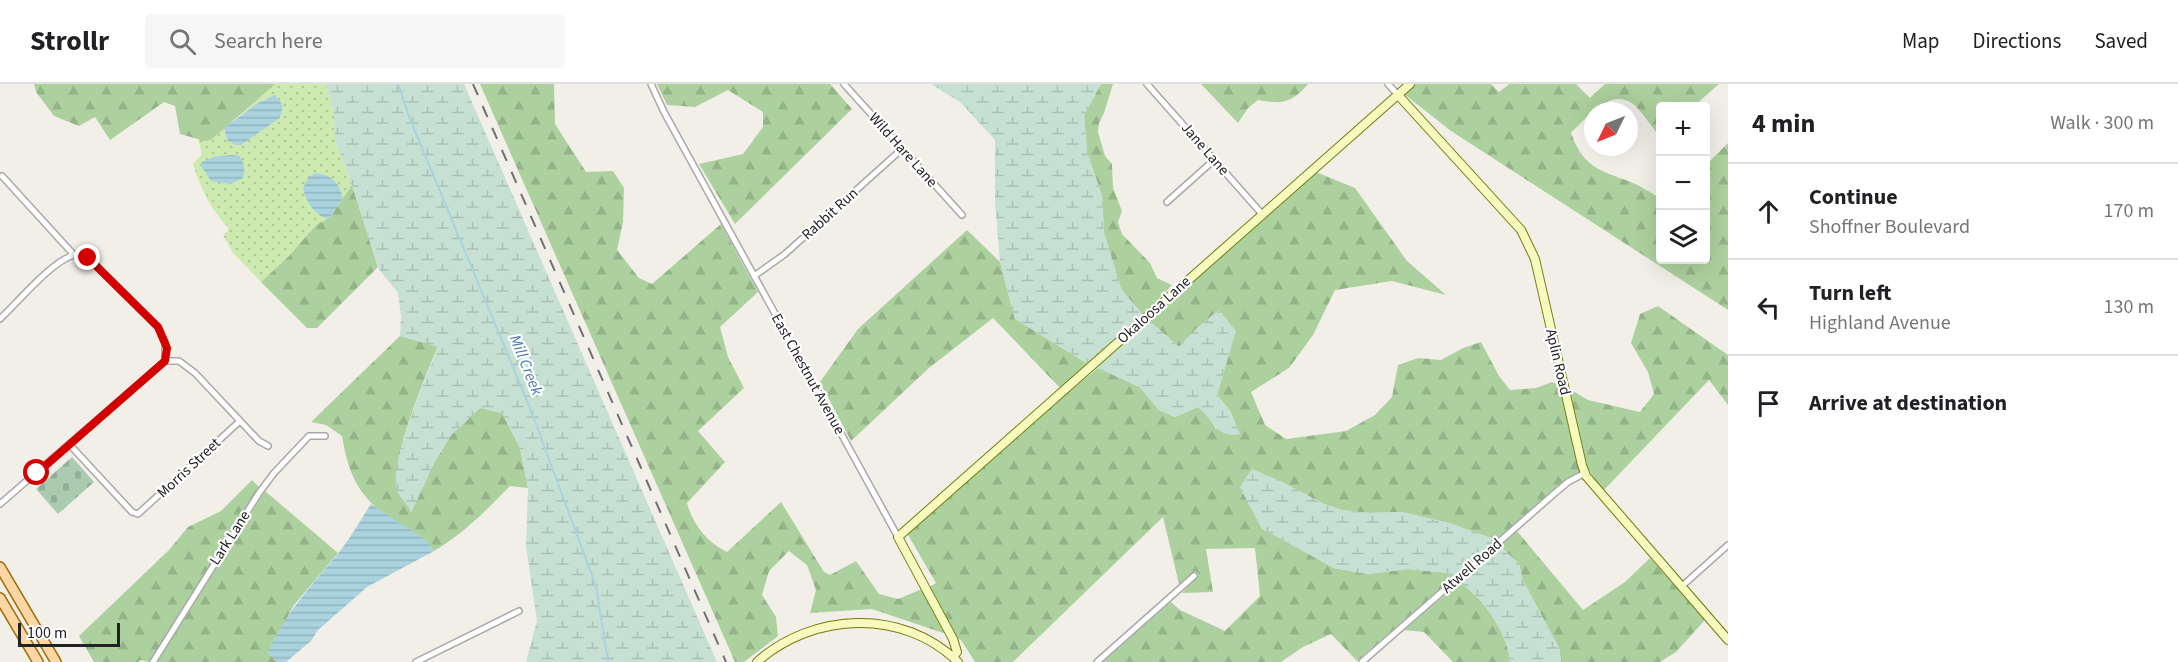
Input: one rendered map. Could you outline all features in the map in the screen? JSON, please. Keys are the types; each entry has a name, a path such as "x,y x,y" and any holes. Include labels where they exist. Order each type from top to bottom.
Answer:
{"main road":[{"path":"0,567 56,662"},
{"path":"0,598 38,662"}],"street":[{"name":"East Chestnut Avenue","path":"651,84 664,112 953,639 957,652 956,659"},
{"name":"Wild Hare Lane","path":"844,84 962,216"},
{"name":"Jane Lane","path":"1147,84 1262,214"},
{"name":"Aplin Road","path":"1388,84 1521,230 1531,246 1585,473 1591,483 1728,640"},
{"name":"Okaloosa Lane","path":"898,537 1410,84"},
{"name":"Rabbit Run","path":"754,276 785,254 902,149"},
{"path":"1167,202 1214,160"},
{"path":"2,176 74,255"},
{"path":"0,319 55,266 74,255 88,258 158,327 167,348 165,361 0,504"},
{"path":"165,361 179,361 190,369 259,441 268,446"},
{"name":"Morris Street","path":"70,445 132,512 138,514 240,420"},
{"name":"Lark Lane","path":"153,662 259,493 309,436 325,436"},
{"name":"Atwell Road","path":"1362,662 1555,493 1568,482 1585,473"},
{"path":"1681,587 1728,545"},
{"path":"1097,662 1194,576"},
{"path":"416,662 519,610"},
{"path":"757,662 787,640 811,630 860,622 905,630 927,640 956,659"}],"green space":[{"path":"34,84 275,84 211,140 205,141 180,134 175,106 164,102 110,140 95,117 79,126 54,116 36,92"},
{"path":"275,84 326,84 334,113 335,140 352,185 343,198 337,182 324,218 326,219 316,225 289,256 261,282 233,253 223,235 229,229 207,199 193,164 202,154 198,139 211,140 224,128 227,140 248,140 280,118 283,106 267,98 236,118"},
{"path":"326,84 464,84 717,662 526,662 537,621 526,546 528,488 520,448 502,413 480,408 451,435 434,463 411,513 397,490 398,460 410,419 438,347 400,336 401,316 398,293 379,269 335,140 334,113"},
{"path":"480,84 554,84 555,124 586,172 613,171 624,188 623,222 617,250 639,278 652,284 721,224 758,292 720,327 728,357 744,388 698,431 725,462 687,503 693,519 702,532 727,552 781,502 824,572 830,575 856,561 879,594 898,599 922,589 946,634 872,609 810,613 816,590 807,565 789,551 769,571 762,595 776,617 778,636 744,662 735,662"},
{"path":"657,84 830,84 852,109 735,224 699,164 743,154 763,127 763,112 728,90 695,107 667,105"},
{"path":"931,84 1101,84 1084,115 1087,152 1102,196 1104,233 1121,289 1143,315 1088,364 1015,319 1000,262 995,202 995,140 960,102"},
{"path":"1101,84 1113,84 1098,132 1105,156 1112,164 1113,188 1122,211 1118,222 1122,234 1150,263 1157,278 1172,285 1143,315 1121,289 1104,233 1102,196 1087,152 1084,115"},
{"path":"1201,84 1308,84 1296,96 1285,101 1258,100 1248,108 1238,123"},
{"path":"1415,84 1491,84 1499,92 1509,84 1576,84 1590,98 1605,84 1719,84 1699,102 1656,102 1656,132 1638,110 1638,102 1616,99 1607,102 1584,102 1584,121 1571,133 1587,161 1656,196 1656,263 1451,131 1404,94"},
{"path":"1728,143 1728,310 1657,264 1710,264 1710,161"},
{"path":"1316,172 1355,188 1407,261 1446,295 1392,281 1335,290 1313,335 1289,368 1251,392 1265,425 1286,439 1346,431 1375,415 1392,397 1398,365 1418,358 1441,360 1463,348 1481,342 1499,376 1510,390 1536,388 1552,382 1560,385 1580,472 1553,490 1495,542 1491,538 1449,523 1401,512 1369,513 1341,510 1324,504 1278,480 1240,487 1262,528 1334,568 1367,574 1408,569 1449,573 1454,577 1357,661 1331,634 1303,647 1281,662 1104,662 1171,602 1180,610 1225,631 1260,596 1255,548 1206,549 1213,592 1182,593 1199,575 1195,571 1179,584 1163,517 1013,662 975,662 961,640 957,638 929,587 936,583 907,533 1051,406 1098,368 1140,387 1159,410 1175,417 1198,407 1208,416 1216,429 1231,412 1217,395 1235,331 1219,310 1179,347 1148,320"},
{"path":"352,185 378,267 317,328 307,328 261,282 289,256 316,225 330,217"},
{"path":"967,230 1000,262 1015,319 1088,364 1061,389 993,318 929,368 851,441 820,382 858,329"},
{"path":"1658,306 1728,355 1728,405 1709,380 1603,491 1583,455 1568,388 1588,400 1640,412 1654,394 1648,372 1631,343 1640,314"},
{"path":"1219,310 1236,331 1217,395 1231,412 1240,434 1225,434 1220,431 1198,407 1175,417 1159,410 1140,387 1094,368 1148,320 1179,347"},
{"path":"400,336 438,346 410,418 399,458 397,489 411,512 434,463 451,435 480,408 502,413 520,448 528,488 510,486 465,529 434,551 422,539 384,514 365,496 348,464 342,436 326,425 311,422"},
{"path":"72,457 94,482 58,514 36,489"},
{"path":"1252,469 1341,510 1369,513 1401,512 1449,523 1491,538 1495,542 1454,577 1449,573 1408,569 1367,574 1334,568 1262,529 1240,487"},
{"path":"252,480 259,487 149,662 140,660 139,662 94,662 79,636 169,550 188,527 221,511"},
{"path":"265,491 338,553 294,605 268,653 278,662 157,662"},
{"path":"1517,531 1583,610 1625,582 1650,558 1705,620 1676,652 1660,662 1561,662 1559,648 1523,581 1519,564 1500,546"},
{"path":"1500,546 1519,564 1523,581 1559,648 1561,662 1511,662 1504,638 1493,617 1478,598 1460,582"},
{"path":"1460,582 1478,598 1493,617 1504,638 1511,662 1453,662 1424,632 1404,630"}],"water":[{"path":"275,95 283,106 280,118 241,145 235,145 227,140 224,128 258,103"},
{"path":"239,156 242,161 243,178 230,184 211,181 201,166 202,162 213,157"},
{"path":"315,173 334,180 343,198 330,217 326,219 311,206 303,188 308,178"},
{"path":"371,504 427,541 434,551 367,587 318,630 311,641 286,662 278,662 268,653 275,638 300,599 344,545"}],"waterway":[{"name":"Mill Creek","path":"398,84 410,119 530,408 596,586 608,662"}],"railway":[{"path":"473,84 726,662"}],"route":[{"path":"37,473 165,361 167,348 158,327 88,258"}]}
